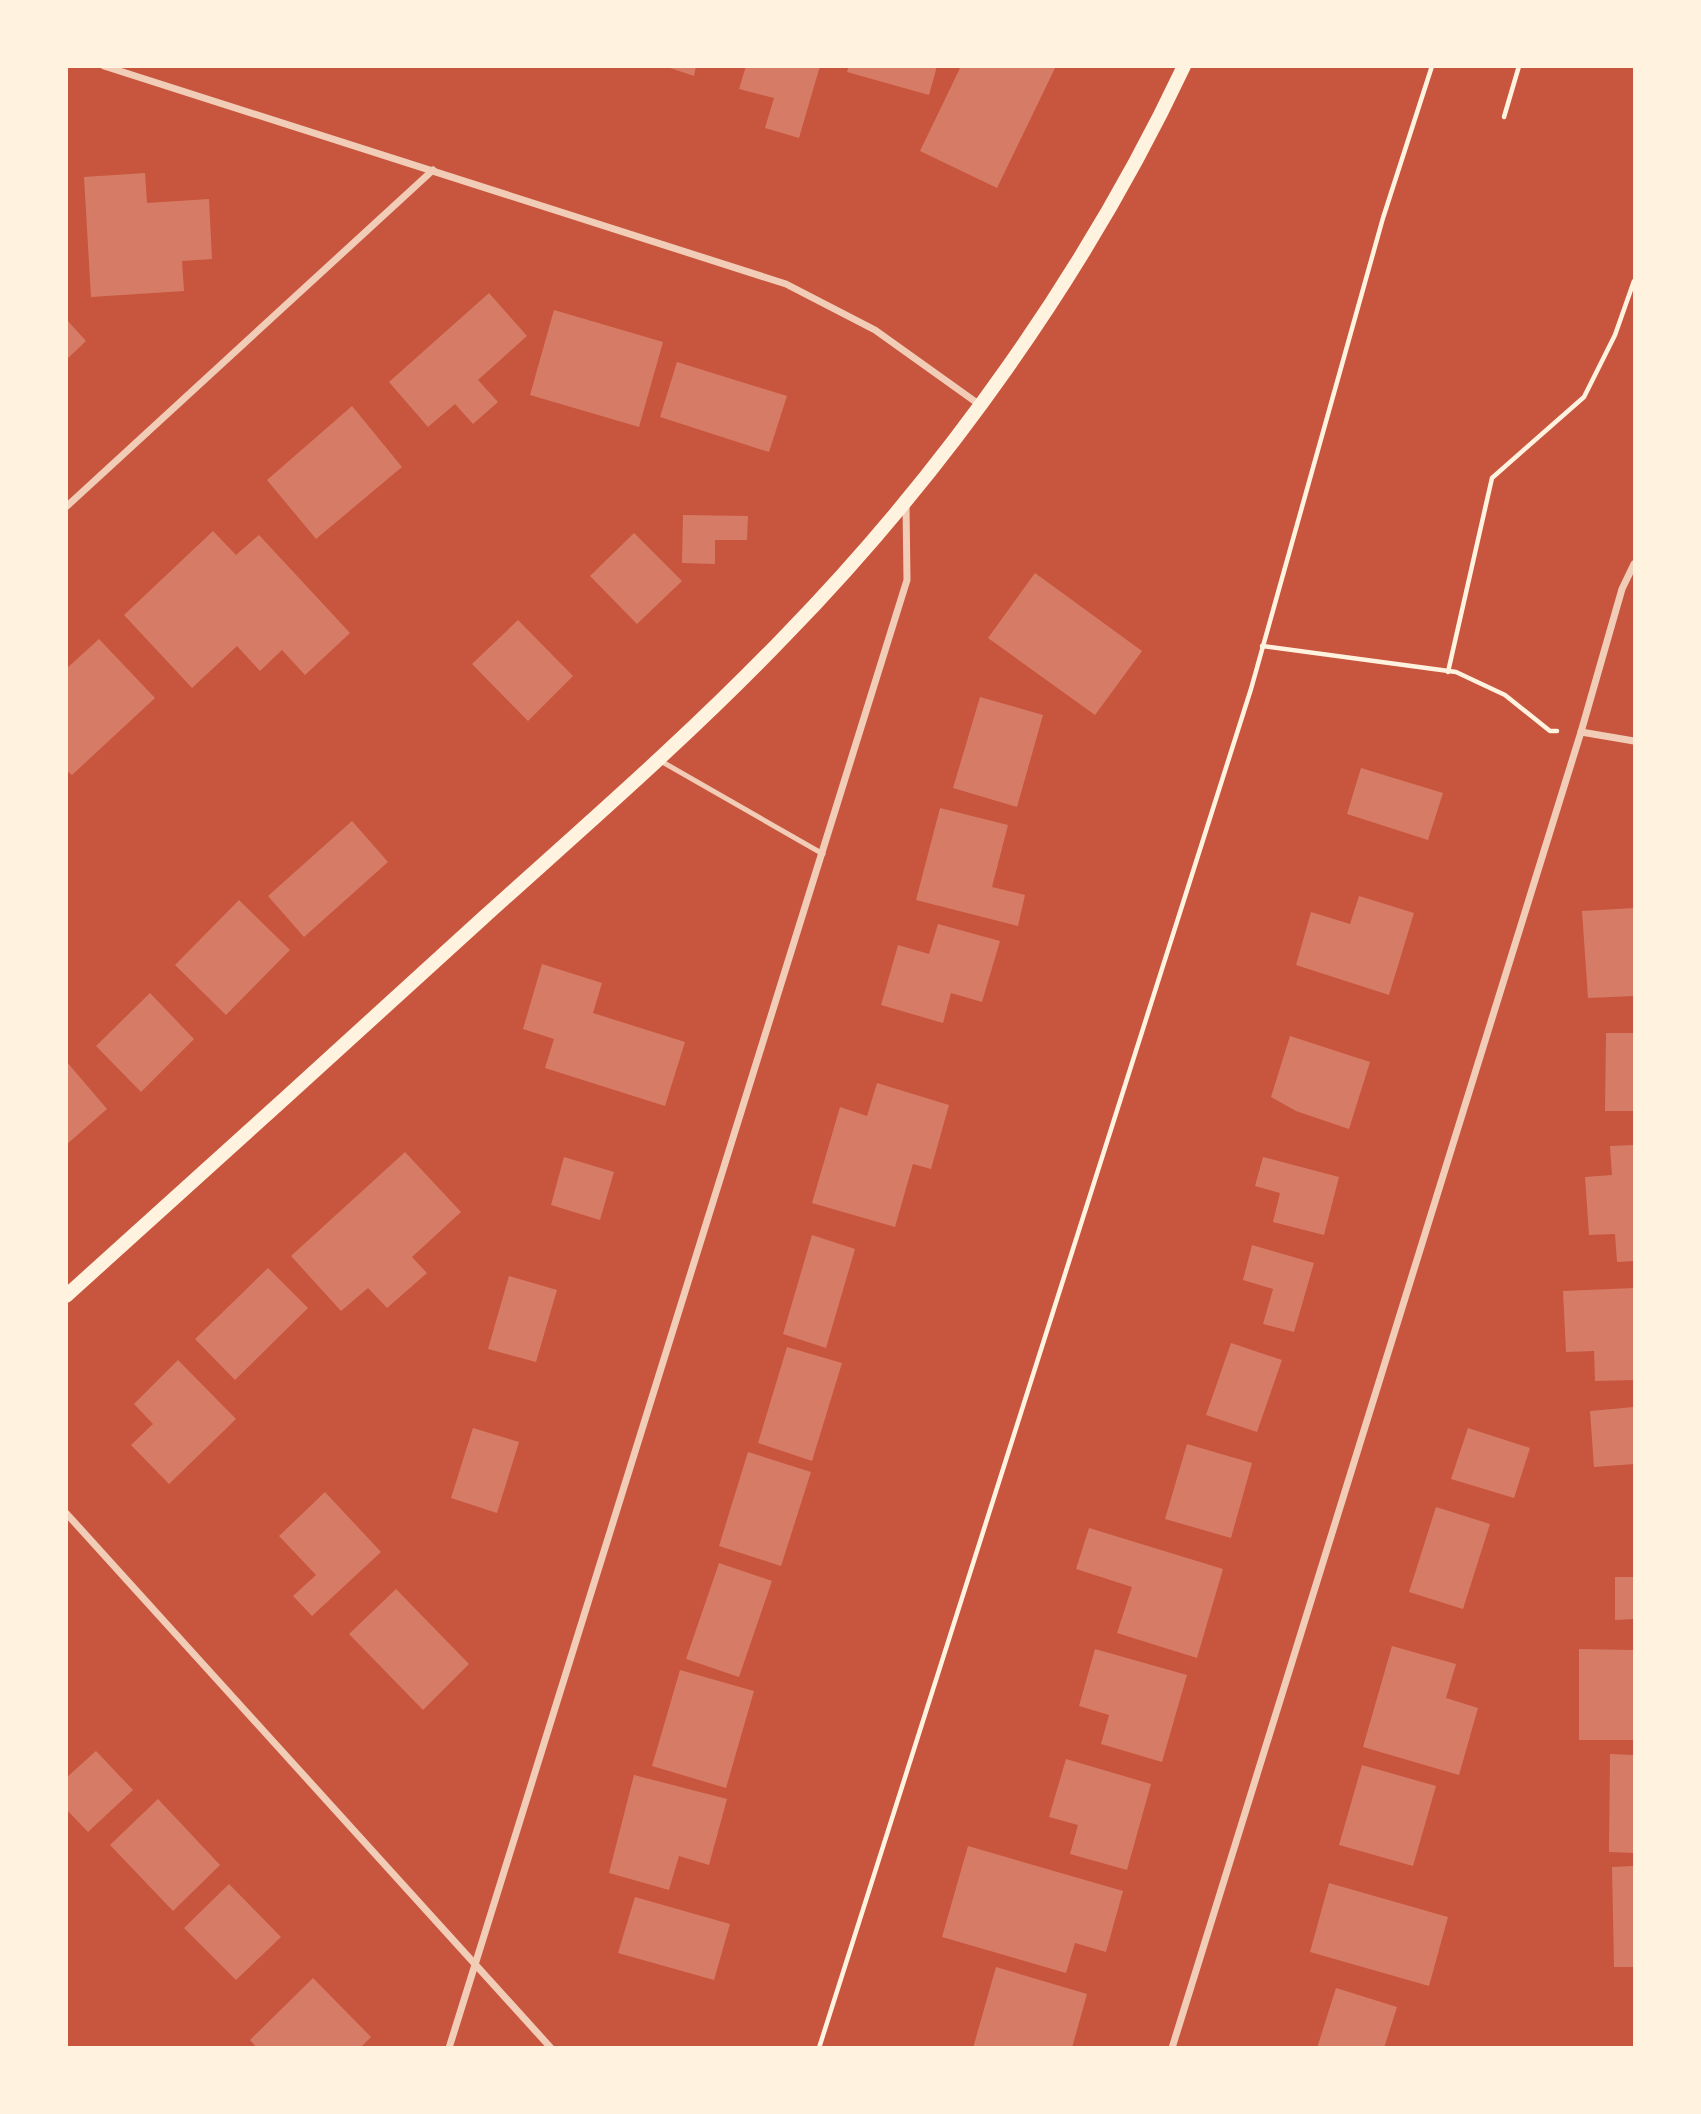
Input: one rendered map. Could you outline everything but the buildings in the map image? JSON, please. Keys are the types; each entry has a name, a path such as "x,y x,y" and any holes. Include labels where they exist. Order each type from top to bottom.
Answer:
{"main road":[{"path":"66,1296 658,760 786,635 906,502 981,406 1083,253 1159,120 1184,66"}],"street":[{"path":"104,66 786,284 874,330 981,406"},
{"path":"66,507 433,170"},
{"path":"449,2048 907,580 906,502"},
{"path":"1172,2048 1581,732 1622,589 1634,564"},
{"path":"1581,732 1634,741"},
{"path":"66,1513 551,2048"}],"lane":[{"path":"658,760 823,854"}],"path":[{"path":"819,2048 1230,755 1383,218 1432,66"},
{"path":"1504,117 1519,66"},
{"path":"1448,672 1492,478 1584,397 1615,335 1634,281"},
{"path":"1262,646 1456,673 1505,695 1550,731 1581,732"}]}
